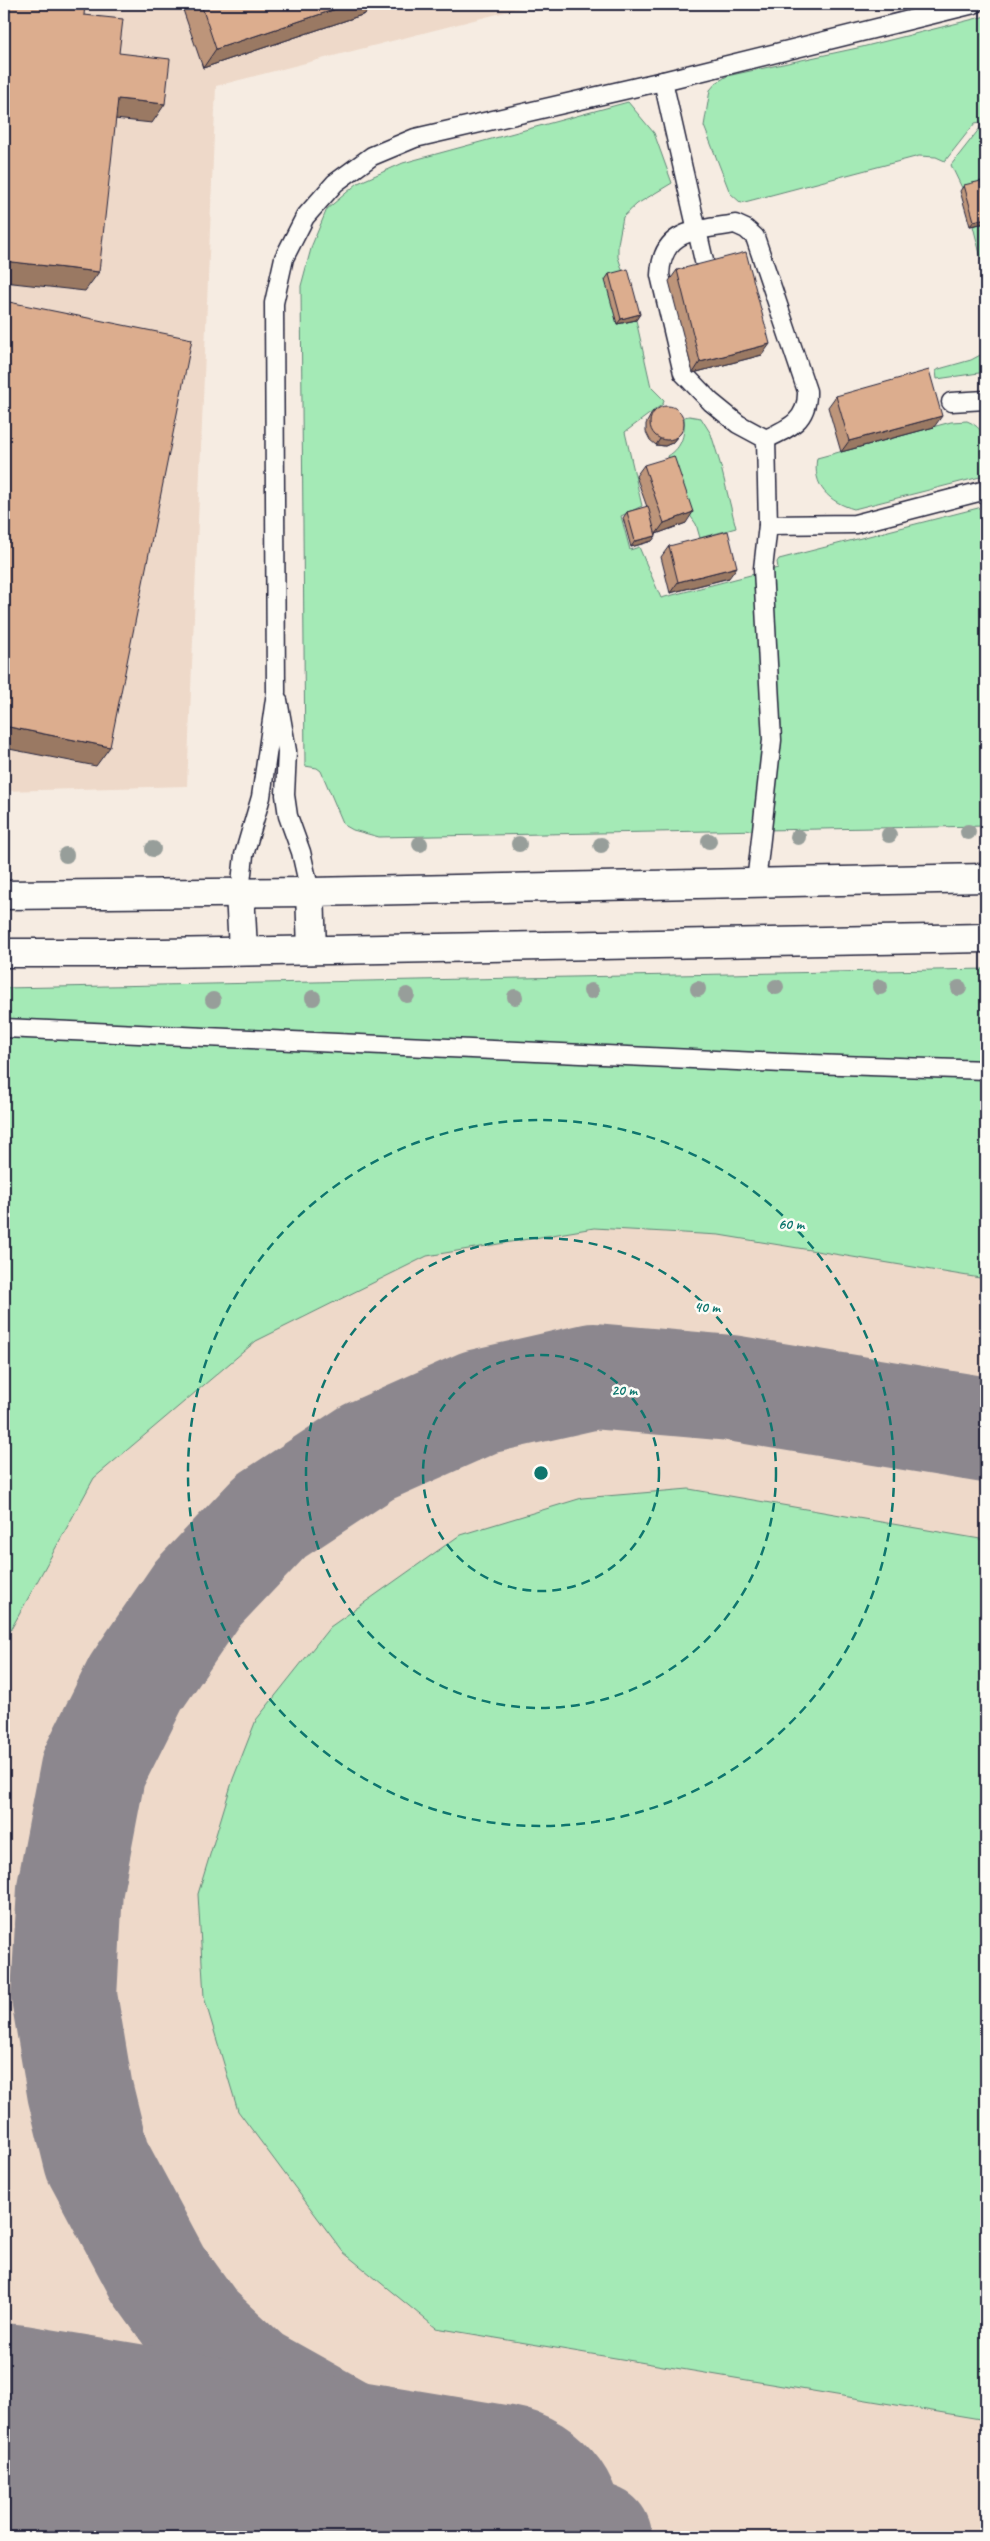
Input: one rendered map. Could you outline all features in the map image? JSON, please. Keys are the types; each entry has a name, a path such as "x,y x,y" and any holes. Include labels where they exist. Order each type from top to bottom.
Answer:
{"street":[{"path":"4,895 310,892 986,878"},
{"path":"240,892 243,950"},
{"path":"310,892 312,950"},
{"path":"4,953 103,954 986,938"}],"lane":[{"path":"240,892 244,855 261,797 276,692 274,303 284,258 305,217 335,183 372,156 415,138 663,81 974,4"},
{"path":"663,81 704,262"},
{"path":"735,224 746,229 755,237 807,391 807,404 803,416 784,430 766,439 738,424 711,402 684,373 660,276 660,260 667,246 679,236 735,224"},
{"path":"951,402 986,400"},
{"path":"756,883 772,740 763,569 768,525 766,439"},
{"path":"768,525 855,524 986,490"},
{"path":"276,692 287,751 285,795 288,816 310,892"},
{"path":"4,1028 773,1063 986,1070"}],"shaded area":[{"path":"4,4 536,4 216,86 187,786 4,791"},
{"path":"4,1007 986,1047 986,2537 4,2537"}],"green space":[{"path":"986,16 986,222 963,190 951,165 980,128 981,122 975,123 945,161 936,157 919,156 741,203 730,193 704,126 710,90 716,83 727,76 862,47"},
{"path":"628,102 654,133 672,183 637,204 623,217 618,244 618,257 624,275 617,324 636,320 651,387 664,400 663,404 625,432 642,506 621,516 630,550 639,547 661,598 778,568 777,562 779,559 986,506 986,826 379,837 353,830 344,825 321,771 317,768 305,766 301,286 312,245 327,209 358,183 403,163"},
{"path":"986,222 986,278 973,226"},
{"path":"986,352 986,372 937,379 936,371 939,369 971,360"},
{"path":"684,417 701,418 711,434 736,528 700,538 696,524 689,514 668,456 680,444 684,429"},
{"path":"967,421 980,429 985,441 986,472 980,477 854,509 837,502 820,485 816,468 817,458 951,422"},
{"path":"986,969 986,1279 719,1235 594,1228 427,1256 256,1341 94,1478 9,1633 4,1648 4,988"},
{"path":"689,1489 986,1540 986,2420 436,2328 343,2252 238,2111 204,1997 198,1894 233,1779 256,1720 330,1627 460,1535 582,1498"}],"building":[{"path":"4,4 85,4 84,15 123,19 119,53 170,59 165,104 118,99 99,272 4,261"},
{"path":"201,4 351,4 216,49"},
{"path":"981,181 986,203 986,218 974,221 964,185"},
{"path":"746,252 770,344 700,362 677,270"},
{"path":"628,269 640,314 621,319 609,274"},
{"path":"4,301 192,339 110,747 4,726"},
{"path":"929,370 942,416 849,441 836,396"},
{"path":"667,406 674,407 679,411 683,416 683,430 679,435 674,439 667,440 660,439 655,435 651,430 650,423 651,416 655,411 660,407"},
{"path":"674,456 693,512 664,523 644,465"},
{"path":"648,506 656,536 635,541 627,512"},
{"path":"728,531 737,567 678,582 669,546"}],"taxiway":[{"path":"599,2537 487,2496 387,2454 251,2378 197,2328 158,2274 97,2160 80,2091 64,1996 70,1889 93,1769 136,1683 197,1594 271,1516 368,1452 480,1402 594,1376 731,1388 986,1430"}],"runway":[{"path":"6,2456 492,2537"}]}
